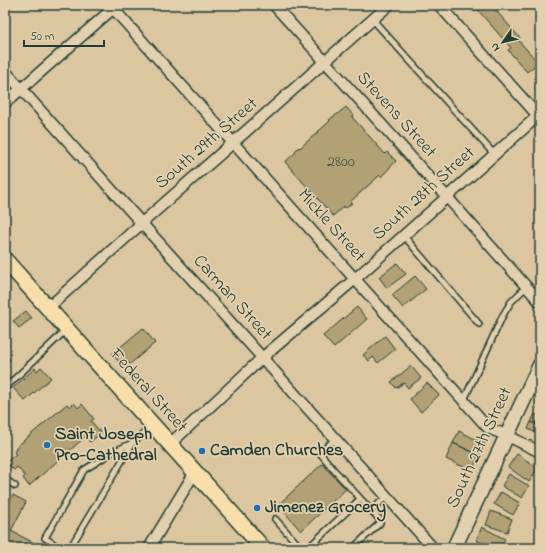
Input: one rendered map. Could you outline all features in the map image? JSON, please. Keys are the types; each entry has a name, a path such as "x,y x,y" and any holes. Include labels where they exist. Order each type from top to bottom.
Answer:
{"main road":[{"name":"Federal Street","path":"5,260 263,548"},
{"name":"South 27th Street","path":"454,548 540,365"}],"street":[{"name":"Stevens Street","path":"274,5 540,302"},
{"name":"South 29th Street","path":"48,308 389,5"},
{"path":"439,5 539,116"},
{"path":"5,103 114,6"},
{"name":"Mickle Street","path":"114,6 488,428 540,452"},
{"name":"Carman Street","path":"5,71 433,548"},
{"name":"South 28th Street","path":"170,444 262,358 355,279 494,154 539,116"},
{"path":"150,548 195,472"}],"lane":[{"path":"373,20 494,154"},
{"path":"404,236 479,324"},
{"path":"464,400 503,315 511,302 526,287"},
{"path":"5,388 67,329"},
{"path":"60,548 45,538 84,470 113,452 132,443 153,426"},
{"path":"335,439 320,453 380,520 380,523 353,548"},
{"path":"70,548 132,443"},
{"path":"5,479 15,486"},
{"path":"371,511 387,496"},
{"path":"308,548 360,499"},
{"path":"275,519 301,548"}],"building":[{"path":"468,5 491,5 521,39 519,41 536,60 540,56 540,73 534,66 527,72 508,50 511,48 477,9 474,12"},
{"path":"346,107 354,116 352,117 385,154 387,152 396,161 381,177 380,175 350,202 352,203 346,208 344,206 333,216 285,162 296,152 295,151 299,147 300,148 330,121 329,120"},
{"path":"397,263 406,274 387,288 379,277"},
{"path":"415,276 426,289 403,308 392,295"},
{"path":"357,307 367,319 334,348 323,336"},
{"path":"26,311 32,318 19,328 13,321"},
{"path":"143,328 155,343 130,364 125,359 120,363 112,354"},
{"path":"385,336 395,349 378,363 373,357 369,361 363,355"},
{"path":"5,356 10,359 5,368"},
{"path":"411,366 421,378 408,388 404,383 396,388 391,382"},
{"path":"41,367 51,378 25,401 13,388 35,368 37,371"},
{"path":"427,383 439,395 421,412 410,399"},
{"name":"Saint Joseph Pro-Cathedral","path":"74,403 78,408 82,404 94,419 91,421 101,433 90,442 85,437 29,486 23,478 25,476 17,467 14,470 6,462 16,454 14,452 16,449 15,448 67,404 70,407"},
{"path":"540,403 540,411 537,409"},
{"path":"535,414 540,417 540,426 531,422"},
{"path":"531,422 540,426 540,435 528,429"},
{"path":"459,431 485,444 479,455 453,443"},
{"path":"453,443 479,455 472,471 446,459"},
{"path":"517,454 538,468 529,482 508,467"},
{"path":"322,464 346,489 301,531 278,505"},
{"path":"509,474 529,486 522,498 502,486"},
{"path":"501,492 520,503 513,515 494,504"},
{"path":"13,495 26,502 11,531 44,548 5,548 5,511"},
{"path":"491,511 512,519 507,532 486,525"},
{"path":"482,527 505,539 500,548 492,548 476,540"}],"place":[{"name":"Saint Joseph Pro-Cathedral","path":"47,445"},
{"name":"Camden Churches","path":"202,451"},
{"name":"Jimenez Grocery","path":"257,508"}]}
